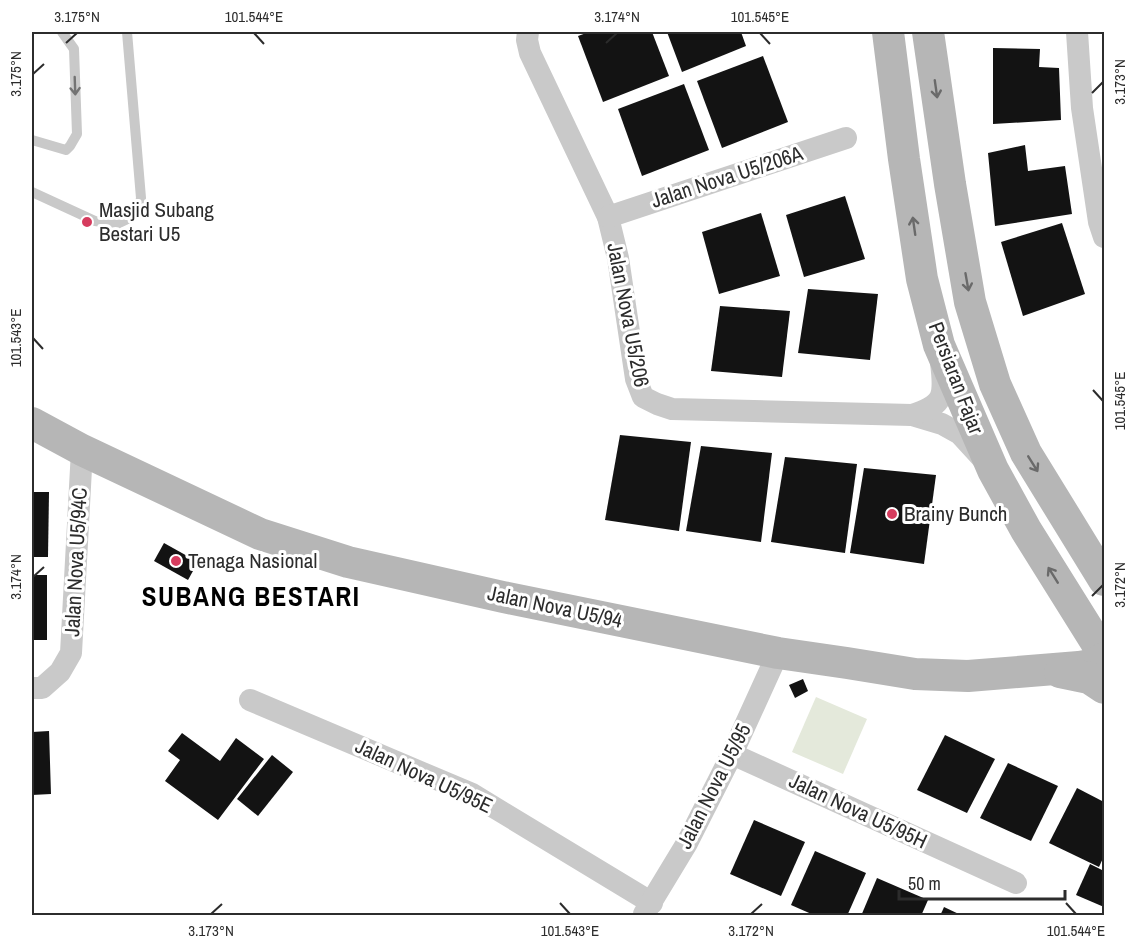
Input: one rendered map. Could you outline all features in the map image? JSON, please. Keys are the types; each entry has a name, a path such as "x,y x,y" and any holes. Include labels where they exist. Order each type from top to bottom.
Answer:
{"main road":[{"name":"Persiaran Fajar","path":"888,32 922,279 939,345 993,470 1026,530 1096,642 1104,659"},
{"path":"928,32 970,302 995,384 1026,453 1104,580"},
{"name":"Jalan Nova U5/94","path":"32,423 82,450 260,534 348,562 503,597 778,653 915,674 968,676 1079,667 1104,659"},
{"path":"1041,669 1068,645 1084,624"},
{"path":"1041,669 1089,678 1104,688"}],"street":[{"path":"1077,32 1082,108 1095,127 1099,222 1104,237"},
{"name":"Jalan Nova U5/206","path":"529,42 608,217 618,258 636,379 644,397 657,405 672,409 912,415 942,424 960,434 993,470"},
{"name":"Jalan Nova U5/206A","path":"608,217 846,138"},
{"name":"Jalan Nova U5/206","path":"912,415 929,410 939,400 944,384 939,345"},
{"name":"Jalan Nova U5/94C","path":"32,688 42,688 60,672 71,653 82,450"},
{"name":"Jalan Nova U5/95","path":"648,909 687,843 732,754 778,653"},
{"name":"Jalan Nova U5/95E","path":"250,700 472,794 648,909"},
{"name":"Jalan Nova U5/95H","path":"732,754 1016,883"}],"lane":[{"path":"32,140 66,150 76,134 74,49 62,32"},
{"path":"32,192 95,221 117,224 138,214 141,198 128,32"}],"shaded area":[{"path":"816,697 867,719 843,774 792,752"}],"building":[{"path":"589,32 652,32 669,76 603,102 578,36"},
{"path":"667,32 741,32 746,46 682,72"},
{"path":"993,48 1040,49 1039,67 1059,68 1061,120 993,124"},
{"path":"763,56 788,122 722,148 697,81"},
{"path":"684,84 709,150 642,176 618,109"},
{"path":"1025,145 1028,171 1065,166 1072,214 995,226 988,153"},
{"path":"845,196 865,259 804,277 786,215"},
{"path":"761,213 780,276 719,294 702,232"},
{"path":"1062,223 1085,294 1023,316 1001,242"},
{"path":"808,289 878,294 870,360 798,353"},
{"path":"720,306 790,311 782,377 711,371"},
{"path":"620,435 691,442 679,531 605,520"},
{"path":"701,446 772,453 761,542 686,531"},
{"path":"785,457 857,464 845,553 771,542"},
{"path":"864,468 936,475 924,564 850,553"},
{"path":"32,492 49,492 48,557 32,557"},
{"name":"Tenaga Nasional","path":"164,543 198,562 188,580 154,561"},
{"path":"32,575 47,575 47,640 32,640"},
{"path":"803,679 808,691 795,698 789,685"},
{"path":"49,731 51,794 32,795 32,732"},
{"path":"182,733 220,761 236,738 264,759 218,820 165,781 180,760 168,751"},
{"path":"945,735 995,759 967,813 917,790"},
{"path":"272,755 293,772 258,816 237,799"},
{"path":"1008,763 1058,786 1031,841 980,818"},
{"path":"1077,788 1104,802 1104,856 1099,867 1049,843"},
{"path":"754,820 805,842 781,896 730,874"},
{"path":"815,851 866,873 847,916 816,916 791,905"},
{"path":"1090,864 1104,871 1104,907 1076,895"},
{"path":"877,878 928,900 921,916 861,916"},
{"path":"944,907 963,916 940,916"}],"place":[{"name":"Masjid Subang Bestari U5","path":"87,222"},
{"name":"Brainy Bunch","path":"892,514"},
{"name":"Tenaga Nasional","path":"176,561"}],"district":[{"name":"SUBANG BESTARI","path":"251,597"}]}
